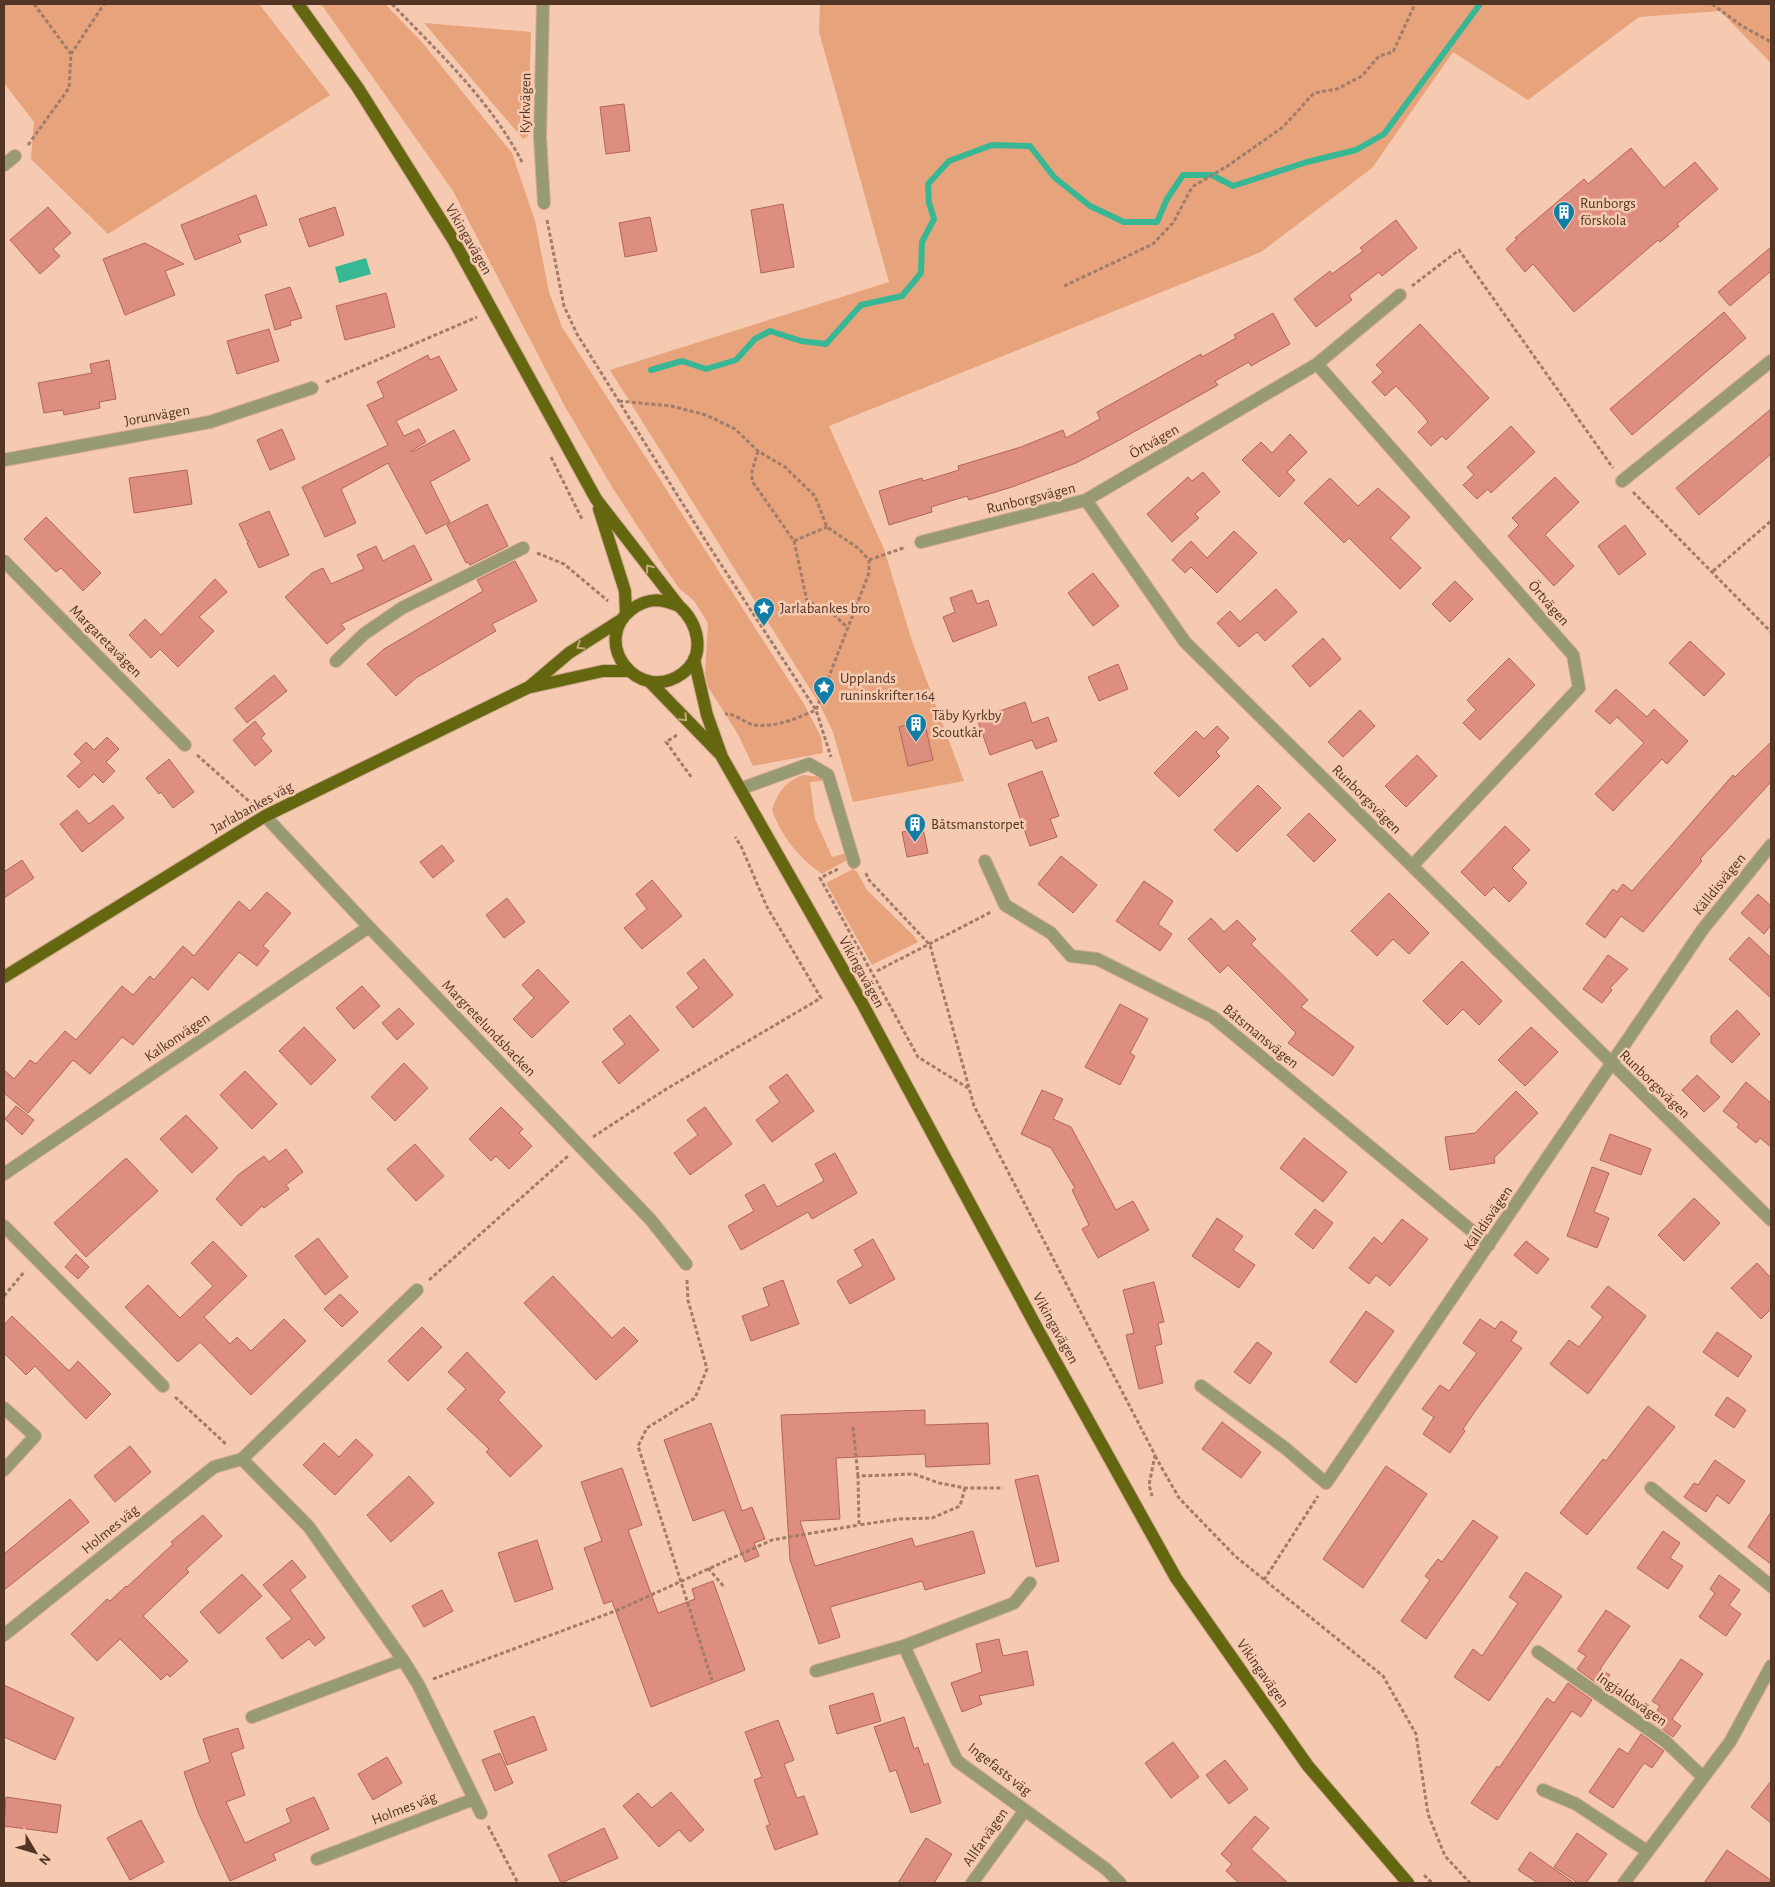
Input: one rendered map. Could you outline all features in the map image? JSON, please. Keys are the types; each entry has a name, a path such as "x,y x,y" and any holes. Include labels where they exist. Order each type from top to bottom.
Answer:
{"main road":[{"name":"Vikingavägen","path":"298,4 358,88 454,242 596,499 679,606 689,615 696,628 698,645 694,659 707,715 722,756 862,1003 1037,1328 1176,1578 1308,1766 1408,1883"},
{"name":"Vikingavägen","path":"596,499 625,591 624,617 616,634 616,648 622,664 628,671 650,682 722,756"},
{"path":"624,617 649,599 664,600 679,606"},
{"name":"Jarlabankes väg","path":"529,688 569,653 624,617"},
{"path":"650,682 673,679 685,672 694,659"},
{"name":"Jarlabankes väg","path":"4,977 265,816 529,688 603,671 628,671"}],"street":[{"name":"Kyrkvägen","path":"543,4 540,137 544,203"},
{"path":"4,166 15,156"},
{"name":"Örtvägen","path":"1086,500 1316,364 1400,295"},
{"path":"1622,481 1771,362"},
{"name":"Örtvägen","path":"1316,364 1573,655 1578,680 1579,688 1412,866"},
{"name":"Jorunvägen","path":"4,460 210,422 312,388"},
{"name":"Runborgsvägen","path":"921,542 1086,500 1185,642 1771,1220"},
{"path":"336,661 364,634 402,608 523,548"},
{"name":"Margaretavägen","path":"4,561 185,745"},
{"path":"740,789 809,764 828,775 857,860"},
{"name":"Margretelundsbacken","path":"265,816 650,1219 686,1264"},
{"name":"Källdisvägen","path":"1326,1483 1703,929 1771,845"},
{"path":"985,861 1005,905"},
{"name":"Båtsmansvägen","path":"1005,905 1051,933 1071,956 1097,959 1213,1017 1489,1245"},
{"name":"Kalkonvägen","path":"4,1174 369,927"},
{"path":"4,1226 164,1386"},
{"name":"Holmes väg","path":"4,1635 214,1467 242,1459 417,1290"},
{"path":"1201,1386 1285,1448 1326,1483"},
{"path":"4,1408 35,1436 4,1470"},
{"path":"242,1459 309,1527 403,1660 418,1684 481,1813"},
{"path":"1651,1488 1771,1586"},
{"path":"816,1671 904,1646 1014,1603 1030,1583"},
{"name":"Ingefasts väg","path":"904,1646 958,1761 1106,1869 1120,1883"},
{"name":"Ingjaldsvägen","path":"1538,1652 1664,1741 1703,1777"},
{"path":"252,1717 403,1660"},
{"path":"1624,1883 1730,1742 1771,1666"},
{"path":"1543,1790 1576,1804 1647,1851"},
{"name":"Holmes väg","path":"317,1859 474,1799"},
{"name":"Allfarvägen","path":"972,1883 1025,1810"}],"path":[{"path":"34,4 71,54"},
{"path":"15,156 31,142 69,88 71,54 104,4"},
{"path":"392,4 463,78 513,144 526,169"},
{"path":"1064,286 1153,244 1173,223 1192,187 1282,127 1314,93 1337,88 1362,76 1378,56 1393,52 1415,4"},
{"path":"1712,4 1742,26 1771,42"},
{"path":"544,203 564,306 577,334 709,546 816,710 833,761"},
{"path":"1400,295 1459,250 1622,481 1713,571 1771,632"},
{"path":"619,401 671,406 706,415 735,429 758,451 785,467 815,496 827,527 858,548 869,560 869,573 849,629 816,710"},
{"path":"758,451 752,471 752,481 794,541 807,601 832,613 849,629"},
{"path":"1713,571 1771,521"},
{"path":"794,541 827,527"},
{"path":"869,560 921,542"},
{"path":"523,548 564,564 608,601"},
{"path":"185,745 265,816"},
{"path":"417,1290 580,1146 663,1091 821,998 767,907 741,846 735,837"},
{"path":"969,1088 918,1057 820,878 857,860 868,879 930,945 974,1106 1154,1455 1179,1498 1235,1556 1383,1676 1416,1734 1428,1814 1445,1856 1470,1883"},
{"path":"877,971 1005,905"},
{"path":"4,1296 36,1257"},
{"path":"686,1264 688,1300 708,1369 695,1398 668,1417 647,1428 638,1446 712,1680"},
{"path":"164,1386 242,1459"},
{"path":"853,1427 858,1476 859,1525"},
{"path":"1153,1499 1149,1485 1154,1455"},
{"path":"858,1476 914,1474 939,1483 966,1488 1003,1488"},
{"path":"1264,1580 1326,1483"},
{"path":"418,1684 618,1610 772,1540 900,1519 932,1518 960,1506 966,1488"},
{"path":"708,1568 725,1588"},
{"path":"481,1813 518,1883"},
{"path":"1418,1869 1432,1883"}],"shaded area":[{"path":"4,4 259,4 330,95 108,234 31,159 34,122 4,83"},
{"path":"321,4 385,4 421,41 512,153 535,221 549,292 562,327 804,704 821,737 823,753 753,766 738,734 708,687 705,673 708,623 694,601 679,588 612,487 563,403 453,191"},
{"path":"820,4 1771,4 1771,63 1720,11 1639,17 1528,100 1453,52 1372,168 1261,252 829,426 884,549 912,641 964,781 853,802 833,732 820,705 610,370 889,282 819,32"},
{"path":"424,23 531,32 528,136 523,139"},
{"path":"803,775 822,777 822,781 810,782 815,819 832,857 846,853 849,859 822,874 792,846 772,810 783,788 791,781"},
{"path":"853,869 857,872 867,890 918,942 872,965 826,883"}],"water":[{"path":"366,258 371,274 339,283 335,267"}],"building":[{"path":"624,104 630,151 606,154 600,107"},
{"name":"Runborgs förskola","path":"1631,148 1664,188 1695,162 1718,189 1677,224 1679,226 1660,242 1658,240 1574,312 1533,264 1525,272 1506,249 1517,239 1515,238 1584,179 1588,184"},
{"path":"256,195 267,225 238,235 241,242 195,260 181,225"},
{"path":"783,204 794,267 761,273 751,210"},
{"path":"48,207 71,233 53,249 60,256 40,274 10,240"},
{"path":"335,207 344,235 309,247 299,219"},
{"path":"650,217 657,251 625,257 619,223"},
{"path":"1396,220 1417,248 1382,276 1379,272 1349,295 1352,300 1316,327 1294,299 1330,271 1332,274 1363,251 1360,248"},
{"path":"145,243 184,264 165,271 175,295 125,315 103,259"},
{"path":"1771,247 1771,271 1730,306 1718,292"},
{"path":"290,287 302,318 290,321 291,325 275,330 265,295"},
{"path":"386,293 395,327 345,340 336,306"},
{"path":"1724,312 1746,338 1632,435 1610,409"},
{"path":"1273,313 1290,344 1251,366 1249,362 1215,381 1218,385 1114,443 1076,463 1012,487 969,500 967,496 931,507 932,512 889,525 879,491 922,478 923,481 959,470 958,466 1021,447 1063,430 1066,438 1100,419 1097,412 1201,354 1202,357 1236,338 1234,335"},
{"path":"1420,324 1489,398 1446,440 1442,436 1431,446 1418,432 1428,422 1422,414 1396,386 1385,396 1372,382 1383,372 1376,365"},
{"path":"269,329 279,361 237,374 227,341"},
{"path":"428,355 430,360 439,356 457,390 396,421 404,436 419,429 426,442 412,452 454,430 470,460 430,482 450,522 426,534 388,463 341,489 356,523 325,537 302,487 388,445 367,405 384,397 377,382"},
{"path":"109,360 116,399 99,402 100,408 64,415 63,410 44,413 38,383 92,373 90,364"},
{"path":"1771,409 1771,454 1699,515 1676,488"},
{"path":"1511,426 1535,452 1491,493 1488,489 1477,499 1463,485 1474,475 1467,467"},
{"path":"282,429 295,459 270,470 257,440"},
{"path":"1290,434 1307,452 1287,472 1295,480 1279,497 1242,460 1261,442 1272,453"},
{"path":"187,470 192,504 134,513 129,478"},
{"path":"1203,472 1220,492 1195,514 1199,518 1172,542 1147,514 1188,477 1192,481"},
{"path":"1555,477 1579,502 1545,535 1574,566 1554,586 1508,536 1519,525 1512,518"},
{"path":"1330,478 1358,506 1378,488 1410,517 1390,538 1421,568 1400,589 1349,538 1344,543 1304,503"},
{"path":"487,504 508,546 470,565 468,562 466,563 447,525"},
{"path":"269,511 289,555 259,568 247,543 249,541 247,541 239,524"},
{"path":"46,517 101,573 83,591 61,568 56,572 24,539"},
{"path":"1625,525 1646,554 1619,575 1598,546"},
{"path":"1234,531 1257,553 1217,593 1191,567 1185,573 1172,560 1191,541 1207,558"},
{"path":"414,545 432,580 341,624 345,629 327,644 285,597 312,573 323,568 331,584 364,569 357,555 376,546 383,561"},
{"path":"515,561 537,601 492,624 496,631 416,678 396,696 367,664 384,649 483,591 477,580"},
{"path":"1093,573 1119,606 1093,626 1068,593"},
{"path":"215,579 227,592 199,617 214,631 178,667 160,649 151,658 129,635 145,619 161,635"},
{"path":"1455,581 1473,599 1450,622 1432,604"},
{"path":"1276,589 1297,612 1265,641 1257,632 1239,647 1217,623 1230,611 1240,622"},
{"path":"972,590 977,604 988,600 997,625 953,642 943,617 955,612 950,598"},
{"path":"1323,638 1341,659 1310,687 1292,666"},
{"path":"1690,641 1725,674 1704,696 1669,663"},
{"path":"1509,658 1535,685 1480,740 1463,723 1476,710 1467,700"},
{"path":"1118,664 1128,689 1099,701 1088,677"},
{"path":"274,675 287,691 247,723 235,708"},
{"path":"1616,689 1647,717 1654,709 1688,741 1667,764 1662,759 1613,811 1595,794 1644,743 1617,717 1610,724 1595,711"},
{"path":"1025,702 1032,723 1048,717 1057,741 1036,749 1032,740 990,755 977,719"},
{"path":"1360,710 1375,726 1343,757 1328,742"},
{"name":"Täby Kyrkby Scoutkår","path":"924,720 933,760 908,766 899,727"},
{"path":"255,721 265,734 261,738 272,751 255,766 233,740"},
{"path":"1217,726 1229,738 1216,752 1220,756 1179,797 1154,773 1196,731 1204,739"},
{"path":"107,737 119,749 106,762 115,771 103,783 94,774 79,788 67,776 82,762 74,754 86,742 94,750"},
{"path":"1771,742 1771,782 1700,859 1702,861 1643,932 1621,916 1605,938 1586,924 1613,889 1617,892 1623,884 1632,891 1733,775 1735,777"},
{"path":"1417,755 1437,776 1406,807 1385,786"},
{"path":"169,759 194,792 173,808 161,792 159,794 146,778"},
{"path":"1042,771 1059,816 1050,819 1057,837 1030,846 1008,784"},
{"path":"1258,785 1281,808 1237,852 1214,830"},
{"path":"113,805 124,818 82,852 60,824 77,810 89,824"},
{"path":"1309,813 1336,840 1314,862 1287,835"},
{"path":"1505,826 1530,850 1512,868 1527,883 1509,902 1494,887 1485,896 1461,872"},
{"name":"Båtsmanstorpet","path":"923,828 928,853 907,857 902,832"},
{"path":"442,845 454,861 433,878 420,862"},
{"path":"1061,856 1097,885 1073,913 1038,884"},
{"path":"22,860 34,878 4,898 4,872"},
{"path":"652,880 682,916 642,949 624,928 647,909 636,894"},
{"path":"1144,881 1173,901 1158,924 1172,934 1160,951 1116,921"},
{"path":"267,892 291,913 263,946 269,951 257,966 239,952 208,990 192,977 133,1045 122,1037 90,1074 73,1060 28,1113 4,1093 4,1070 14,1079 30,1060 36,1064 65,1031 76,1040 122,986 133,995 150,976 154,980 183,946 194,956 239,901 250,911"},
{"path":"1389,893 1429,933 1409,954 1393,939 1377,956 1351,931"},
{"path":"1758,894 1771,906 1771,925 1764,934 1741,913"},
{"path":"507,898 525,922 504,938 486,915"},
{"path":"1211,918 1224,932 1237,920 1256,939 1251,944 1308,1000 1301,1007 1354,1047 1333,1076 1288,1043 1296,1033 1228,965 1220,973 1188,939"},
{"path":"1749,937 1771,958 1771,998 1729,959"},
{"path":"1608,955 1628,969 1610,988 1612,990 1602,1003 1583,989"},
{"path":"704,959 733,995 693,1028 676,1007 699,988 687,973"},
{"path":"1462,961 1502,1001 1479,1025 1463,1009 1447,1025 1423,1001"},
{"path":"538,969 569,1002 532,1038 513,1019 534,998 522,985"},
{"path":"362,986 380,1006 354,1029 336,1008"},
{"path":"1120,1004 1148,1019 1130,1053 1135,1056 1120,1085 1085,1067"},
{"path":"399,1008 414,1024 397,1040 382,1023"},
{"path":"1737,1010 1760,1034 1732,1063 1711,1043 1711,1036"},
{"path":"630,1015 659,1050 619,1084 602,1062 625,1044 613,1029"},
{"path":"304,1027 336,1060 311,1085 279,1051"},
{"path":"1531,1027 1558,1052 1525,1086 1498,1060"},
{"path":"404,1063 428,1088 395,1121 371,1097"},
{"path":"245,1071 277,1104 252,1129 220,1095"},
{"path":"787,1074 814,1111 772,1142 756,1120 780,1102 769,1087"},
{"path":"1697,1075 1720,1097 1704,1112 1682,1090"},
{"path":"1746,1082 1771,1103 1771,1147 1760,1138 1756,1143 1737,1127 1739,1124 1723,1111"},
{"path":"1042,1090 1063,1099 1053,1119 1071,1127 1116,1210 1133,1201 1149,1230 1098,1258 1082,1229 1089,1225 1072,1190 1075,1188 1051,1148 1021,1134"},
{"path":"1516,1091 1538,1113 1494,1158 1495,1163 1450,1170 1445,1137 1475,1133"},
{"path":"16,1106 34,1120 22,1135 5,1119"},
{"path":"501,1107 523,1129 519,1133 532,1146 509,1169 496,1156 491,1161 469,1139"},
{"path":"705,1107 732,1144 690,1175 674,1153 698,1135 687,1120"},
{"path":"186,1115 218,1148 192,1173 160,1139"},
{"path":"1610,1134 1651,1149 1641,1175 1600,1160"},
{"path":"1304,1138 1347,1172 1323,1202 1280,1168"},
{"path":"415,1144 444,1176 416,1201 387,1169"},
{"path":"286,1149 303,1172 286,1185 289,1189 264,1208 262,1206 241,1226 216,1199 238,1175 264,1156 269,1162"},
{"path":"835,1153 857,1193 812,1219 808,1212 741,1250 728,1226 754,1211 745,1195 764,1184 777,1207 824,1181 815,1164"},
{"path":"126,1158 158,1191 86,1257 54,1223"},
{"path":"1592,1167 1609,1173 1594,1212 1609,1218 1597,1248 1567,1236"},
{"path":"1694,1198 1720,1223 1684,1261 1658,1235"},
{"path":"1315,1209 1333,1223 1313,1249 1295,1234"},
{"path":"1217,1218 1243,1236 1233,1250 1255,1265 1239,1288 1192,1256"},
{"path":"1402,1219 1428,1239 1390,1286 1376,1275 1369,1284 1349,1268 1374,1237 1382,1244"},
{"path":"318,1238 348,1277 325,1295 295,1256"},
{"path":"873,1239 895,1279 850,1304 837,1281 863,1266 854,1250"},
{"path":"213,1241 247,1276 204,1317 230,1344 237,1337 251,1351 284,1319 306,1341 251,1395 200,1342 178,1362 125,1307 148,1285 180,1318 213,1286 191,1263"},
{"path":"1526,1241 1549,1259 1537,1274 1514,1255"},
{"path":"76,1254 89,1267 78,1279 65,1267"},
{"path":"1757,1263 1771,1278 1771,1309 1761,1319 1731,1288"},
{"path":"553,1276 612,1338 624,1327 638,1341 596,1380 524,1303"},
{"path":"783,1280 799,1324 751,1341 742,1316 769,1306 763,1288"},
{"path":"1154,1282 1164,1322 1158,1323 1162,1344 1155,1346 1163,1383 1139,1389 1126,1335 1134,1333 1123,1290"},
{"path":"1608,1286 1646,1316 1588,1394 1550,1364 1569,1340 1579,1347 1603,1317 1591,1307"},
{"path":"340,1294 358,1312 342,1327 324,1309"},
{"path":"1366,1311 1394,1331 1356,1383 1330,1362"},
{"path":"12,1316 69,1371 78,1361 111,1394 86,1419 35,1366 26,1375 4,1353 4,1325"},
{"path":"1480,1319 1495,1329 1501,1321 1517,1332 1511,1341 1522,1348 1476,1410 1450,1453 1423,1434 1434,1417 1422,1409 1440,1385 1449,1391 1477,1353 1463,1343"},
{"path":"422,1327 442,1347 408,1381 388,1361"},
{"path":"1717,1332 1752,1356 1738,1377 1703,1352"},
{"path":"1257,1342 1272,1353 1250,1384 1234,1372"},
{"path":"467,1352 505,1392 498,1400 542,1446 510,1477 486,1452 489,1449 447,1409 466,1389 448,1372"},
{"path":"1727,1397 1746,1410 1734,1428 1715,1415"},
{"path":"1648,1406 1675,1427 1587,1535 1560,1513 1603,1459 1606,1461"},
{"path":"925,1410 925,1425 988,1423 990,1464 926,1467 925,1454 836,1458 840,1519 800,1521 815,1566 912,1538 915,1547 973,1531 985,1573 925,1590 922,1581 830,1607 840,1637 819,1644 790,1560 781,1415"},
{"path":"1222,1422 1261,1452 1241,1478 1202,1449"},
{"path":"711,1423 742,1511 752,1507 765,1539 754,1543 759,1556 745,1562 724,1510 693,1521 664,1440"},
{"path":"356,1439 373,1455 335,1495 303,1465 324,1443 339,1457"},
{"path":"130,1446 151,1472 115,1502 94,1476"},
{"path":"1715,1460 1745,1481 1729,1504 1717,1495 1706,1512 1684,1497 1694,1483 1698,1485"},
{"path":"1386,1466 1427,1494 1363,1588 1323,1559"},
{"path":"622,1468 642,1525 628,1530 658,1613 695,1599 692,1589 713,1581 745,1670 651,1707 612,1601 604,1604 584,1548 602,1541 581,1482"},
{"path":"1038,1475 1059,1561 1036,1567 1015,1480"},
{"path":"409,1476 434,1503 391,1542 367,1515"},
{"path":"70,1499 89,1522 4,1590 4,1554"},
{"path":"1771,1512 1771,1564 1748,1547"},
{"path":"203,1515 222,1536 186,1569 189,1572 143,1616 188,1661 170,1677 167,1674 161,1680 120,1639 97,1661 71,1634 107,1599 110,1601 127,1587 173,1544 171,1542"},
{"path":"1473,1520 1498,1537 1426,1639 1401,1621 1430,1580 1425,1576 1438,1559 1442,1562"},
{"path":"1663,1531 1680,1543 1670,1558 1683,1566 1668,1589 1637,1568"},
{"path":"537,1540 553,1589 515,1602 498,1553"},
{"path":"292,1560 306,1577 290,1590 325,1638 315,1646 309,1639 282,1659 266,1638 292,1619 263,1585"},
{"path":"1526,1572 1562,1596 1489,1701 1454,1677 1473,1649 1482,1656 1518,1603 1509,1597"},
{"path":"242,1574 262,1596 219,1634 200,1612"},
{"path":"1719,1575 1740,1590 1729,1605 1741,1614 1726,1636 1699,1617 1715,1593 1710,1589"},
{"path":"442,1590 453,1611 424,1627 412,1606"},
{"path":"1606,1610 1630,1626 1600,1669 1610,1675 1602,1687 1577,1669 1586,1656 1578,1651"},
{"path":"999,1639 1003,1656 1027,1651 1034,1685 979,1696 982,1704 962,1712 951,1683 982,1672 976,1644"},
{"path":"1681,1659 1703,1674 1672,1719 1681,1726 1673,1737 1650,1720 1660,1706 1652,1701"},
{"path":"1568,1683 1592,1700 1581,1717 1572,1711 1497,1820 1471,1803 1497,1766 1499,1768 1547,1698 1554,1703"},
{"path":"4,1685 74,1718 55,1760 4,1737"},
{"path":"873,1693 881,1721 837,1734 829,1706"},
{"path":"534,1716 547,1750 507,1765 494,1731"},
{"path":"904,1717 914,1749 918,1747 924,1765 928,1763 941,1803 911,1813 896,1770 890,1772 874,1727"},
{"path":"778,1720 794,1760 784,1764 797,1798 804,1796 818,1834 775,1850 766,1826 770,1825 754,1780 762,1777 745,1732"},
{"path":"238,1728 244,1748 231,1753 245,1795 226,1802 245,1843 291,1822 286,1809 314,1797 329,1829 273,1854 276,1860 230,1881 198,1812 184,1772 210,1762 203,1739"},
{"path":"1641,1734 1664,1751 1652,1768 1644,1763 1613,1808 1589,1792 1619,1748 1628,1754"},
{"path":"1173,1742 1199,1777 1171,1798 1145,1763"},
{"path":"500,1753 513,1783 495,1791 482,1760"},
{"path":"387,1757 402,1783 373,1800 358,1774"},
{"path":"1225,1760 1248,1789 1229,1804 1206,1775"},
{"path":"1771,1781 1771,1823 1751,1807"},
{"path":"671,1792 704,1830 690,1842 679,1830 659,1847 623,1806 638,1793 652,1808"},
{"path":"6,1797 61,1805 57,1833 4,1826"},
{"path":"1255,1816 1269,1828 1251,1849 1288,1883 1239,1883 1226,1871 1232,1864 1221,1854"},
{"path":"141,1820 164,1862 130,1880 107,1838"},
{"path":"604,1828 618,1858 561,1883 548,1855"},
{"path":"1577,1833 1607,1854 1586,1883 1578,1883 1554,1867"},
{"path":"926,1838 952,1854 934,1883 898,1883"},
{"path":"1727,1850 1771,1880 1771,1883 1704,1883"},
{"path":"1530,1852 1574,1883 1538,1883 1518,1870"}],"waterway":[{"path":"651,370 682,361 706,369 736,360 755,339 770,331 801,341 826,344 861,305 902,296 921,273 922,242 934,219 929,203 928,184 949,161 992,145 1030,146 1054,177 1090,206 1124,222 1157,222 1167,199 1183,175 1212,175 1233,186 1307,162 1356,150 1384,134 1480,4"}],"place":[{"name":"Runborgs förskola","path":"1564,231"},
{"name":"Jarlabankes bro","path":"764,627"},
{"name":"Upplands runinskrifter 164","path":"824,706"},
{"name":"Täby Kyrkby Scoutkår","path":"916,743"},
{"name":"Båtsmanstorpet","path":"915,843"}]}
